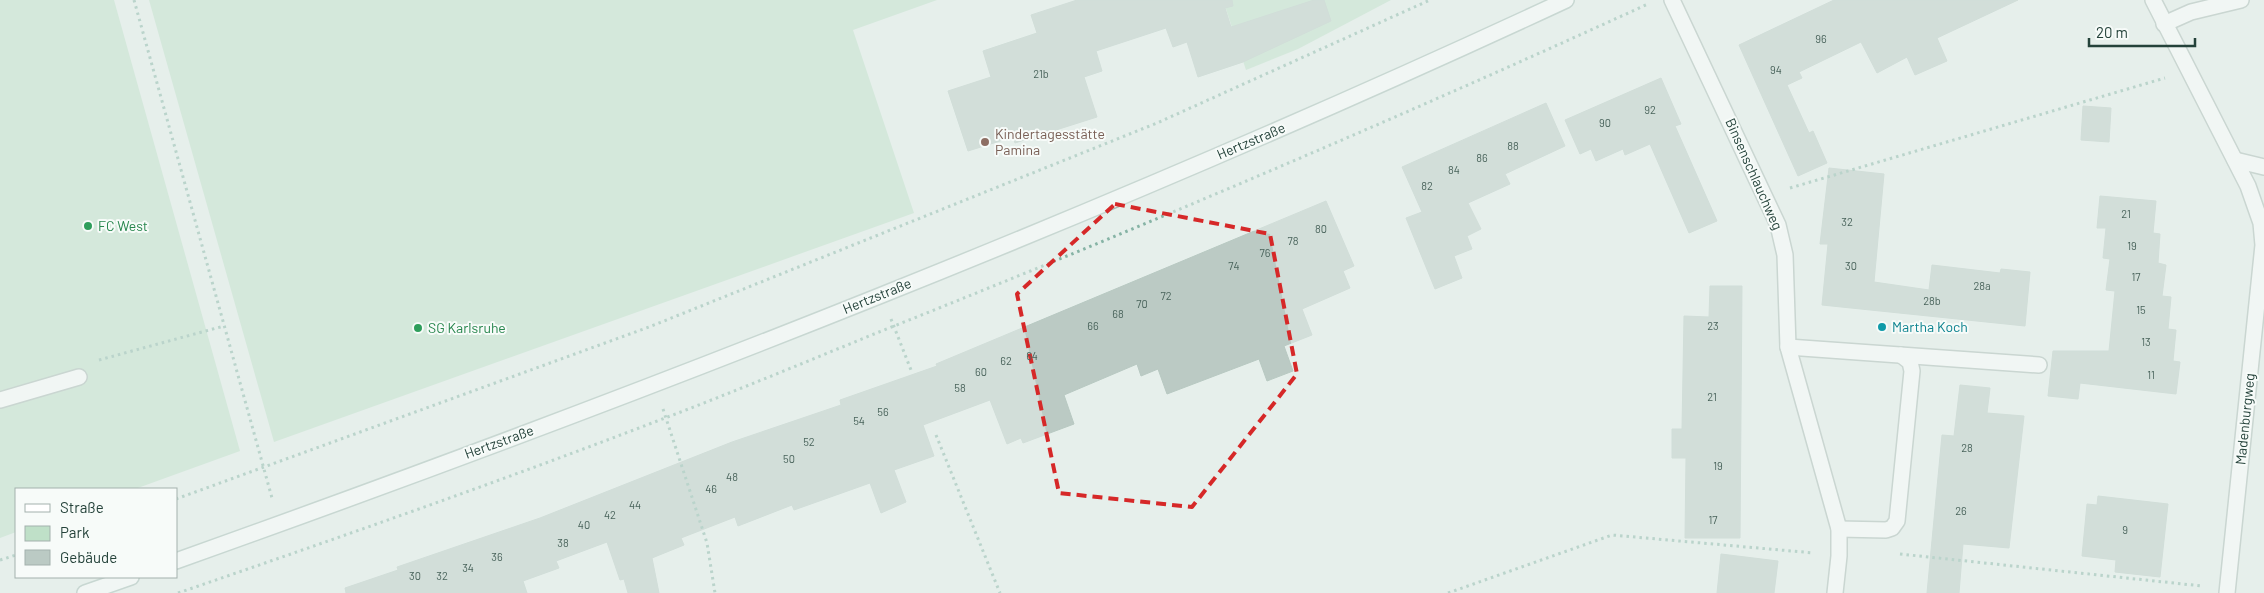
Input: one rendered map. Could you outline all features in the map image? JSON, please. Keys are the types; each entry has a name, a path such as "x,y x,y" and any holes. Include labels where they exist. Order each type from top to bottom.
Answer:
{"main road":[{"name":"Hertzstraße","path":"178,560 654,385 881,296 1244,145 1566,0"},
{"name":"Binsenschlauchweg","path":"1672,0 1765,195 1783,243 1788,347 1839,529 1840,556 1835,593"},
{"name":"Madenburgweg","path":"2153,0 2257,207 2263,245 2227,591"},
{"path":"2164,24 2190,12 2241,0"},
{"path":"2235,160 2264,167"},
{"path":"1788,347 2039,365"},
{"path":"1839,529 1886,530 1892,528 1897,521 1912,371 1910,362 1901,355"},
{"path":"0,400 79,377"},
{"path":"85,593 128,578"}],"path":[{"path":"134,0 279,523"},
{"path":"178,498 649,327 1157,123 1430,0"},
{"path":"1765,195 2188,71"},
{"path":"881,296 911,370"},
{"path":"79,377 88,363 224,326"},
{"path":"654,385 708,542 715,593"},
{"path":"936,435 1000,593"},
{"path":"1448,593 1612,536 1840,556"},
{"path":"1894,554 2227,591"},
{"path":"0,560 15,555"}],"highlighted area":[{"path":"1115,204 1270,234 1297,374 1192,507 1059,493 1017,294"}],"green space":[{"name":"FC West","path":"0,0 114,0 240,451 138,488 15,488 15,532 0,538"},
{"name":"SG Karlsruhe","path":"149,0 937,0 853,30 914,213 274,442"},
{"path":"1223,0 1391,0 1298,49 1246,70"}],"building":[{"path":"1077,0 1232,0 1233,6 1225,8 1231,27 1314,0 1324,0 1331,21 1243,62 1198,77 1187,42 1173,47 1166,28 1096,51 1102,71 1084,77 1097,117 1015,143 1013,137 968,151 948,91 991,77 983,51 1037,33 1031,15"},
{"path":"1834,0 2018,0 1937,38 1947,61 1915,75 1907,57 1877,73 1861,42 1799,72 1802,78 1787,85 1809,133 1813,131 1827,163 1798,176 1739,45"},
{"path":"1661,78 1681,124 1675,126 1717,221 1689,233 1650,144 1625,155 1623,149 1596,161 1591,149 1580,154 1565,120"},
{"path":"1546,103 1565,146 1505,174 1510,184 1468,203 1481,229 1467,236 1472,249 1454,256 1462,278 1435,289 1406,218 1422,212 1402,167"},
{"path":"2083,106 2111,108 2109,142 2081,140"},
{"path":"1829,168 1884,174 1874,282 1929,290 1932,265 2000,273 2001,269 2030,272 2025,326 1822,305 1828,244 1820,244"},
{"path":"2100,196 2156,201 2153,233 2160,234 2158,263 2166,265 2162,296 2171,297 2168,329 2176,330 2173,361 2180,362 2176,394 2080,383 2078,399 2048,396 2053,351 2109,351 2115,291 2106,290 2110,259 2103,258 2106,228 2097,228"},
{"path":"1326,201 1354,266 1343,271 1350,288 1302,309 1312,335 1284,346 1293,371 1267,381 1259,359 1167,394 1158,369 1141,376 1137,364 1064,395 1074,424 1023,443 1021,438 1007,444 990,400 923,425 934,456 894,470 906,502 881,513 870,483 794,510 792,505 738,526 735,517 681,538 684,545 652,558 659,593 628,593 624,579 620,580 607,542 556,561 559,568 523,581 527,593 346,593 345,588 398,570 397,567 540,518 732,442 841,405 840,400 937,366 936,364"},
{"path":"1710,286 1742,286 1740,538 1685,538 1686,458 1672,458 1672,429 1682,429 1684,316 1709,317"},
{"path":"1960,385 1990,388 1987,413 2024,416 2009,548 1963,544 1959,593 1927,593 1942,435 1954,436"},
{"path":"2098,496 2168,504 2160,577 2115,572 2116,560 2082,556 2087,504 2097,505"},
{"path":"1721,554 1778,561 1774,593 1717,593"}],"place":[{"name":"Kindertagesstätte Pamina","path":"985,142"},
{"name":"FC West","path":"88,226"},
{"name":"Martha Koch","path":"1882,327"},
{"name":"SG Karlsruhe","path":"418,328"}]}
